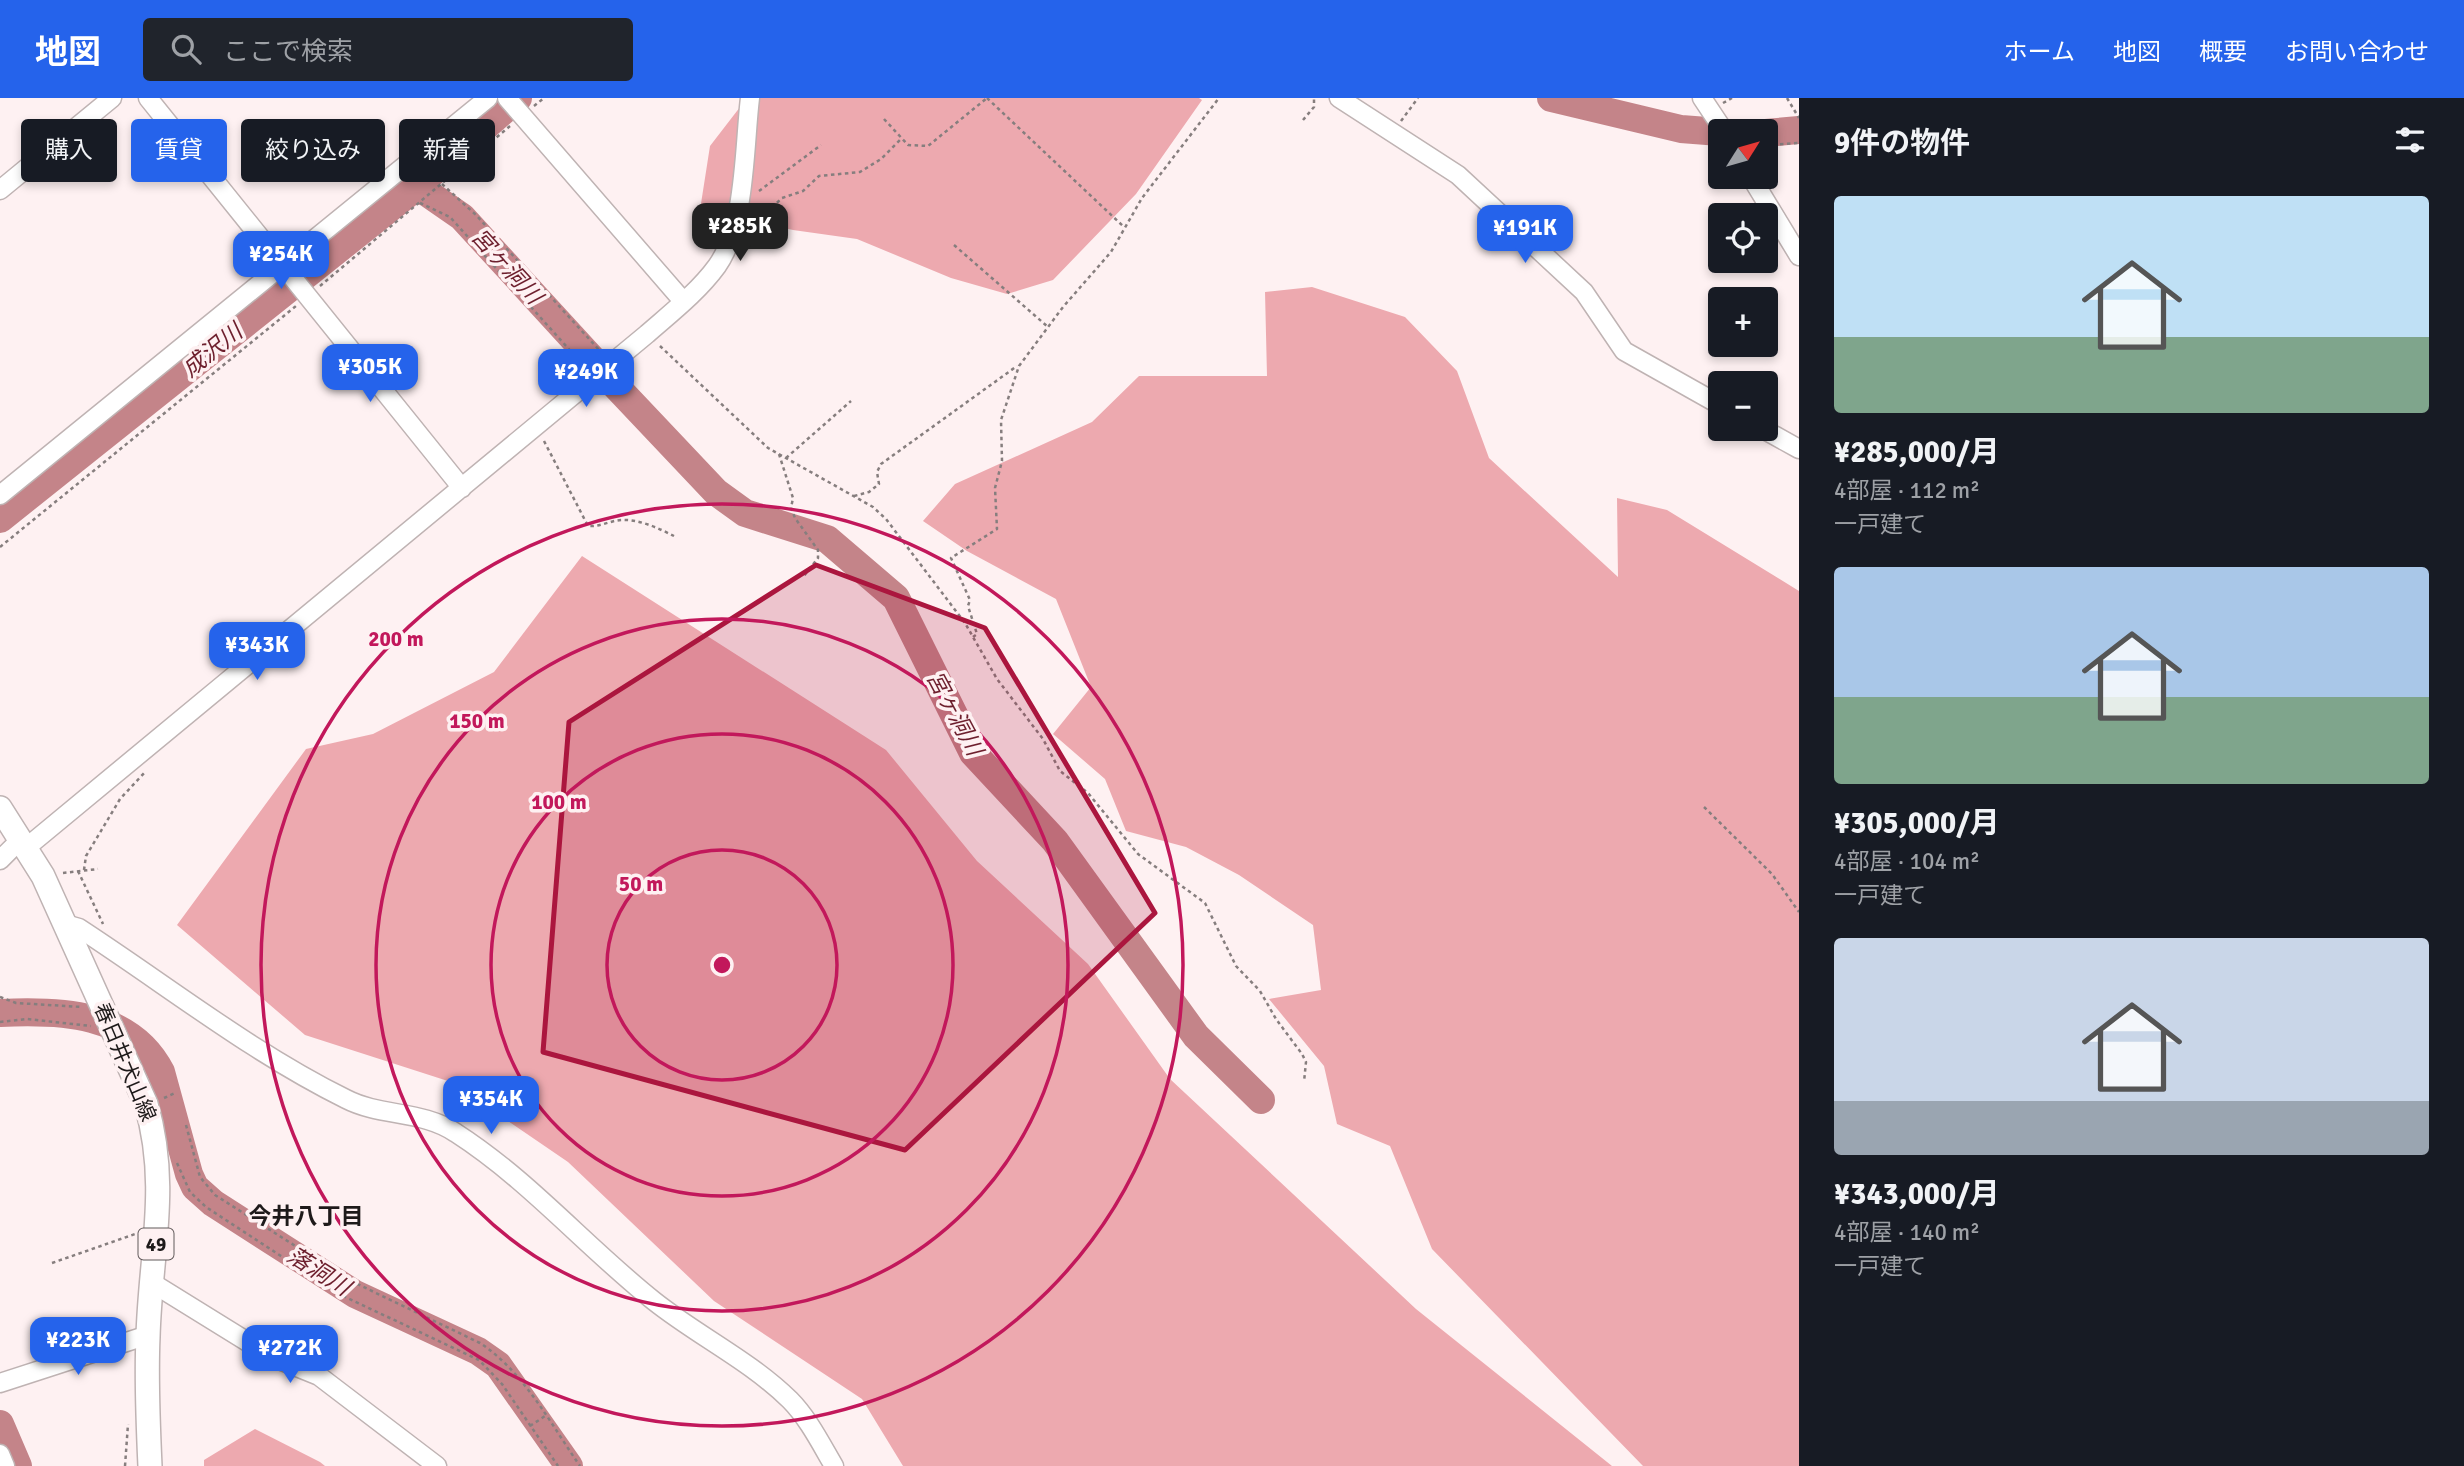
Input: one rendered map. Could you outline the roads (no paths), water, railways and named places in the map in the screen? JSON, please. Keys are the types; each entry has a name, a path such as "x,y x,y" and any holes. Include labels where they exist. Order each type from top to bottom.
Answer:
{"main road":[{"name":"春日井犬山線","path":"0,808 43,876 146,1104 155,1136 159,1163 154,1284 148,1335 150,1466"}],"street":[{"path":"0,190 112,98"},
{"path":"148,98 285,264 462,488"},
{"path":"0,495 488,98"},
{"path":"507,98 683,301"},
{"path":"0,860 145,750 647,334 683,301 719,264 736,214 741,194 750,98"},
{"path":"1339,98 1458,175 1584,292 1624,351 1708,398"},
{"path":"1702,98 1716,119"},
{"path":"1758,189 1799,256"},
{"path":"1778,437 1799,449"},
{"path":"65,924 79,928 238,1037 324,1088 350,1101 438,1121 459,1135 562,1217 655,1302 742,1360 792,1402 834,1466"},
{"path":"154,1284 272,1357 319,1376 437,1466"},
{"path":"0,1383 148,1335"},
{"path":"0,1454 5,1466"}],"waterway":[{"name":"成沢川","path":"0,519 410,192 518,98"},
{"path":"1551,98 1681,129 1708,131"},
{"path":"1778,132 1799,130"},
{"name":"宮ヶ洞川","path":"410,192 423,190 462,217 593,360"},
{"name":"宮ヶ洞川","path":"611,381 716,492 745,513 827,539 896,598 973,753 1055,841 1196,1036 1261,1100"},
{"name":"落洞川","path":"0,1013 47,1013 92,1019 113,1026 131,1037 148,1052 161,1072 195,1187 213,1203 355,1294 478,1351 498,1365 569,1466"},
{"path":"0,1424 18,1466"}],"district":[{"name":"今井八丁目","path":"306,1216"}]}
